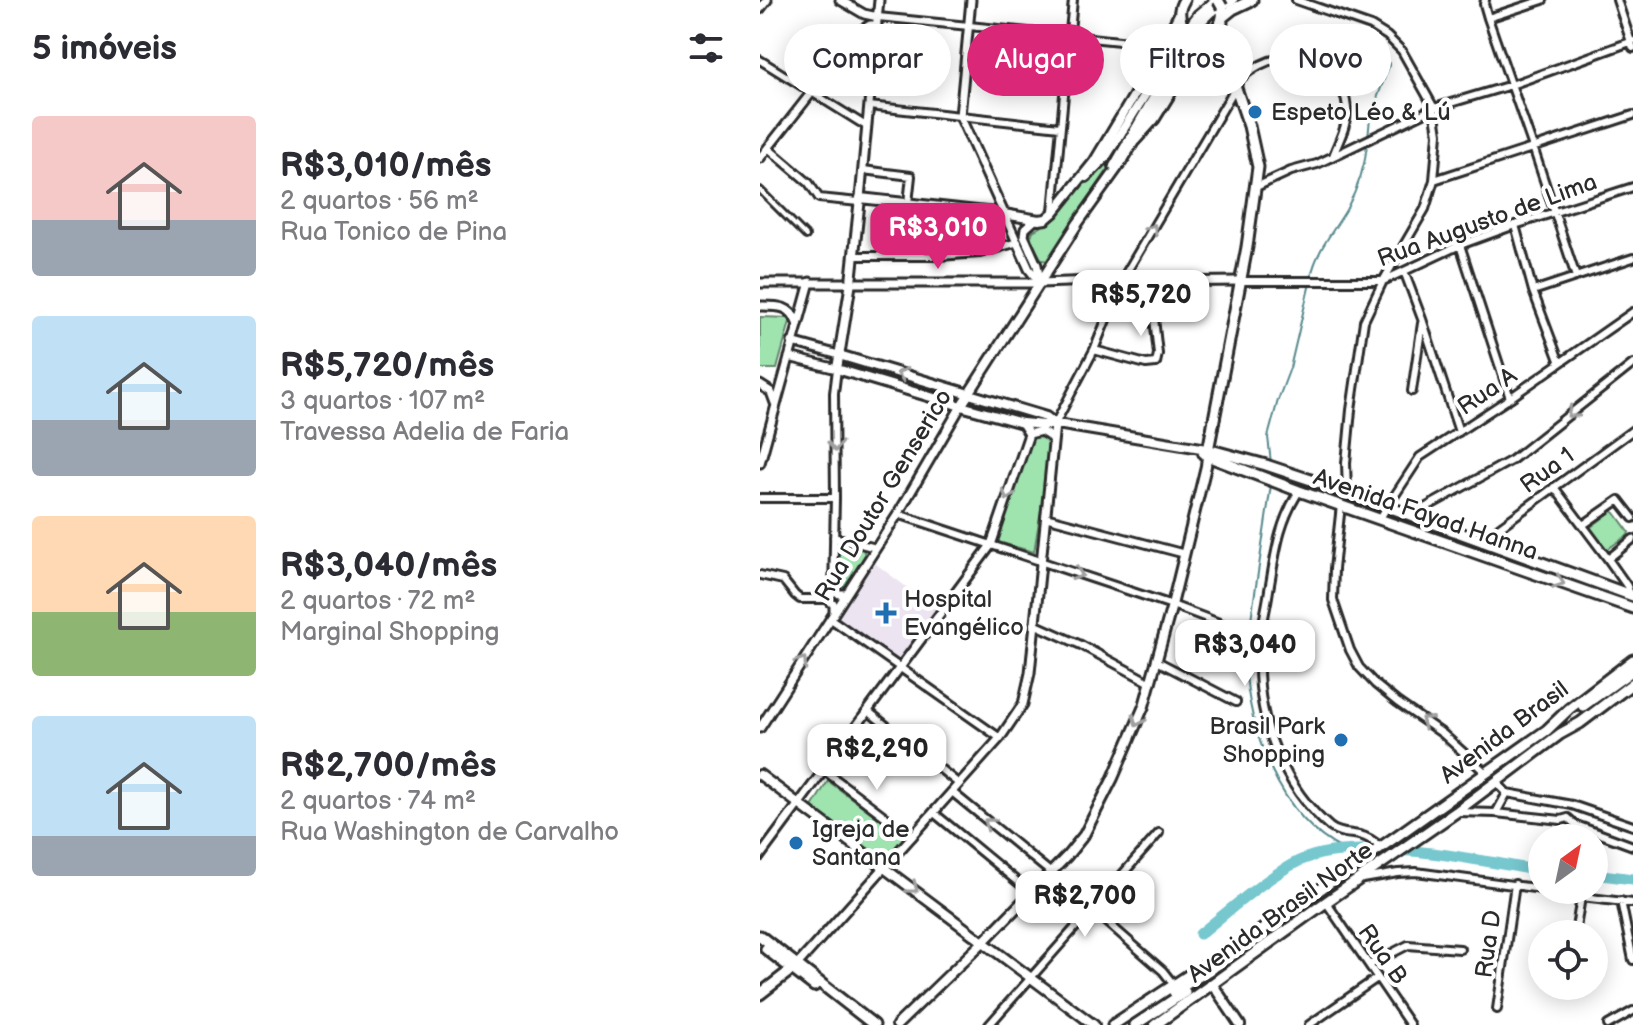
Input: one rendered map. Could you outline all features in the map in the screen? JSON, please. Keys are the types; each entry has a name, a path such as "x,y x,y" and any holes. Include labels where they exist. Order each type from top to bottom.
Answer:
{"main road":[{"path":"1176,24 1184,0"},
{"path":"1107,185 1119,156 1179,54 1203,20 1233,0"},
{"path":"1079,182 1097,169 1105,158 1198,15 1233,9 1252,0"},
{"path":"1180,18 1182,24"},
{"path":"1133,96 1079,182 1046,219 860,200 837,369 1022,423 1055,424 1204,451"},
{"path":"1107,185 1161,96"},
{"path":"1135,140 1154,119 1168,96"},
{"path":"897,1025 983,942 1084,835 1131,737 1151,683 1206,466 1204,451 1247,247 1258,167 1239,96"},
{"name":"Rua Doutor Genserico","path":"961,406 1078,223 1107,185"},
{"path":"839,355 1046,417 1055,424"},
{"name":"Avenida Fayad Hanna","path":"1204,451 1266,465 1347,492 1632,595"},
{"name":"Avenida Fayad Hanna","path":"1204,451 1299,491 1633,608"},
{"path":"1528,571 1532,559"},
{"name":"Avenida Brasil","path":"1397,836 1547,730 1633,660"},
{"path":"1547,730 1633,670"},
{"path":"1560,734 1633,676"},
{"name":"Avenida Brasil","path":"1427,832 1633,683"},
{"path":"760,775 1094,1025"},
{"name":"Avenida Brasil Norte","path":"1155,1025 1427,832"},
{"name":"Avenida Brasil Norte","path":"1113,1025 1246,941 1397,836"},
{"path":"760,936 864,1025"},
{"path":"1135,1025 1246,941"},
{"path":"760,944 874,1025"},
{"path":"1125,1025 1146,1009 1195,982 1251,956"},
{"path":"760,994 794,967"},
{"path":"1213,985 1240,1025"}],"street":[{"path":"760,9 767,0"},
{"path":"840,0 877,21 967,26"},
{"path":"768,148 809,183 819,198 860,200 879,0"},
{"path":"969,24 971,0"},
{"path":"1070,24 1073,0"},
{"path":"1296,0 1371,26 1387,36 1402,51 1434,108 1438,134 1434,180 1425,209 1383,281 1364,321 1352,392 1346,463 1347,492"},
{"path":"1485,0 1488,18 1576,277"},
{"path":"1488,18 1543,0"},
{"path":"1256,187 1291,171 1317,164 1434,108 1632,43 1617,0"},
{"path":"872,24 877,21"},
{"path":"967,46 960,116 1029,269 1040,283"},
{"path":"1253,69 1271,60 1292,57 1317,62 1328,69 1344,92 1347,107 1346,123 1333,156"},
{"path":"760,60 784,75"},
{"path":"760,158 809,96"},
{"path":"818,96 866,126"},
{"path":"1053,213 1063,96"},
{"path":"794,967 886,868 1018,714 1026,694 1055,424 1094,350 1122,280 1230,96"},
{"path":"869,106 1060,127"},
{"path":"1434,180 1633,115"},
{"path":"863,170 911,176 908,203"},
{"name":"Rua Augusto de Lima","path":"1240,281 1383,281 1460,245 1633,187"},
{"path":"760,190 806,236"},
{"path":"1035,220 1025,229 1024,236 1037,265 1040,283"},
{"path":"1515,225 1533,291 1560,363"},
{"path":"854,256 980,253 1018,242"},
{"path":"1460,245 1510,398"},
{"path":"1533,291 1633,258"},
{"path":"1404,271 1459,432"},
{"path":"760,283 1240,281"},
{"path":"760,463 810,282"},
{"path":"1094,350 1146,364 1156,363 1158,354 1150,282"},
{"path":"760,306 786,308 797,324"},
{"name":"Rua A","path":"1380,518 1420,457 1633,312"},
{"path":"1412,391 1422,319"},
{"path":"792,342 839,355"},
{"path":"789,357 837,369 834,393 833,593 828,599"},
{"path":"1412,515 1512,460 1633,364"},
{"path":"761,385 773,382 784,373"},
{"path":"761,385 773,395 775,410"},
{"name":"Rua Doutor Genserico","path":"760,728 898,514 961,406"},
{"path":"1022,423 1029,434"},
{"name":"Rua 1","path":"1482,540 1633,430"},
{"path":"1029,434 1041,431 1052,438"},
{"path":"760,856 991,545 1029,434"},
{"path":"1554,487 1632,595"},
{"path":"1299,491 1279,533 1259,654 1265,720 1292,782 1309,805 1332,829 1360,835 1380,847"},
{"path":"760,498 835,498"},
{"path":"1583,525 1619,500 1633,518"},
{"path":"1341,505 1333,600 1359,667 1375,684 1443,734 1485,772"},
{"path":"898,514 1230,627"},
{"path":"1045,517 1185,554"},
{"path":"834,537 876,548"},
{"path":"1608,559 1633,539"},
{"path":"760,575 783,580 800,599 828,599 834,605 832,616 1000,738"},
{"path":"833,587 839,594 846,594"},
{"path":"1034,624 1073,640 1151,683"},
{"path":"1157,661 1236,702"},
{"path":"868,711 959,784"},
{"path":"825,771 912,837"},
{"path":"1496,782 1507,793 1572,805 1633,826"},
{"path":"952,792 1092,908 1163,971 1174,985"},
{"path":"1496,813 1507,793"},
{"path":"1568,818 1572,805"},
{"path":"1456,812 1568,818"},
{"path":"934,813 1031,893"},
{"path":"1568,818 1576,825 1633,846"},
{"path":"989,1025 1159,833"},
{"path":"1389,858 1389,867 1398,873"},
{"path":"1360,879 1416,872 1528,887"},
{"name":"Rua D","path":"1497,1009 1515,884"},
{"path":"1608,900 1633,903"},
{"path":"1621,901 1633,960"},
{"name":"Rua B","path":"1326,902 1410,1025"},
{"path":"1369,965 1408,945 1460,949"},
{"path":"1309,1025 1377,978"},
{"path":"1608,1025 1633,1011"},
{"path":"1323,1016 1329,1025"}],"shaded area":[{"name":"Hospital Evangélico","path":"872,561 937,610 898,663 835,617"}],"green space":[{"path":"1113,157 1111,165 1049,261 1042,260 1030,239 1033,231 1056,218 1079,187"},
{"path":"760,317 791,318 777,369 760,369"},
{"path":"1038,434 1049,443 1034,552 998,542 1030,441 1032,436"},
{"path":"1612,511 1629,532 1606,550 1602,549 1589,530"},
{"path":"841,542 863,549 865,555 847,586 841,587 836,583 838,545"},
{"path":"828,781 906,838 883,861 812,807"}],"waterway":[{"path":"1368,138 1370,118 1378,96"},
{"path":"1311,277 1321,250 1354,194 1367,145"},
{"path":"1271,463 1268,437 1290,368 1310,283"},
{"path":"1271,485 1245,660 1252,714 1260,742 1284,794 1321,835 1344,850"},
{"path":"1200,934 1274,876 1299,861 1321,854 1359,850 1405,851 1528,869"},
{"path":"1608,876 1633,879"}],"place":[{"name":"Espeto Léo & Lú","path":"1255,112"},
{"name":"Hospital Evangélico","path":"886,613"},
{"name":"Brasil Park Shopping","path":"1341,740"},
{"name":"Igreja de Santana","path":"796,843"}]}
